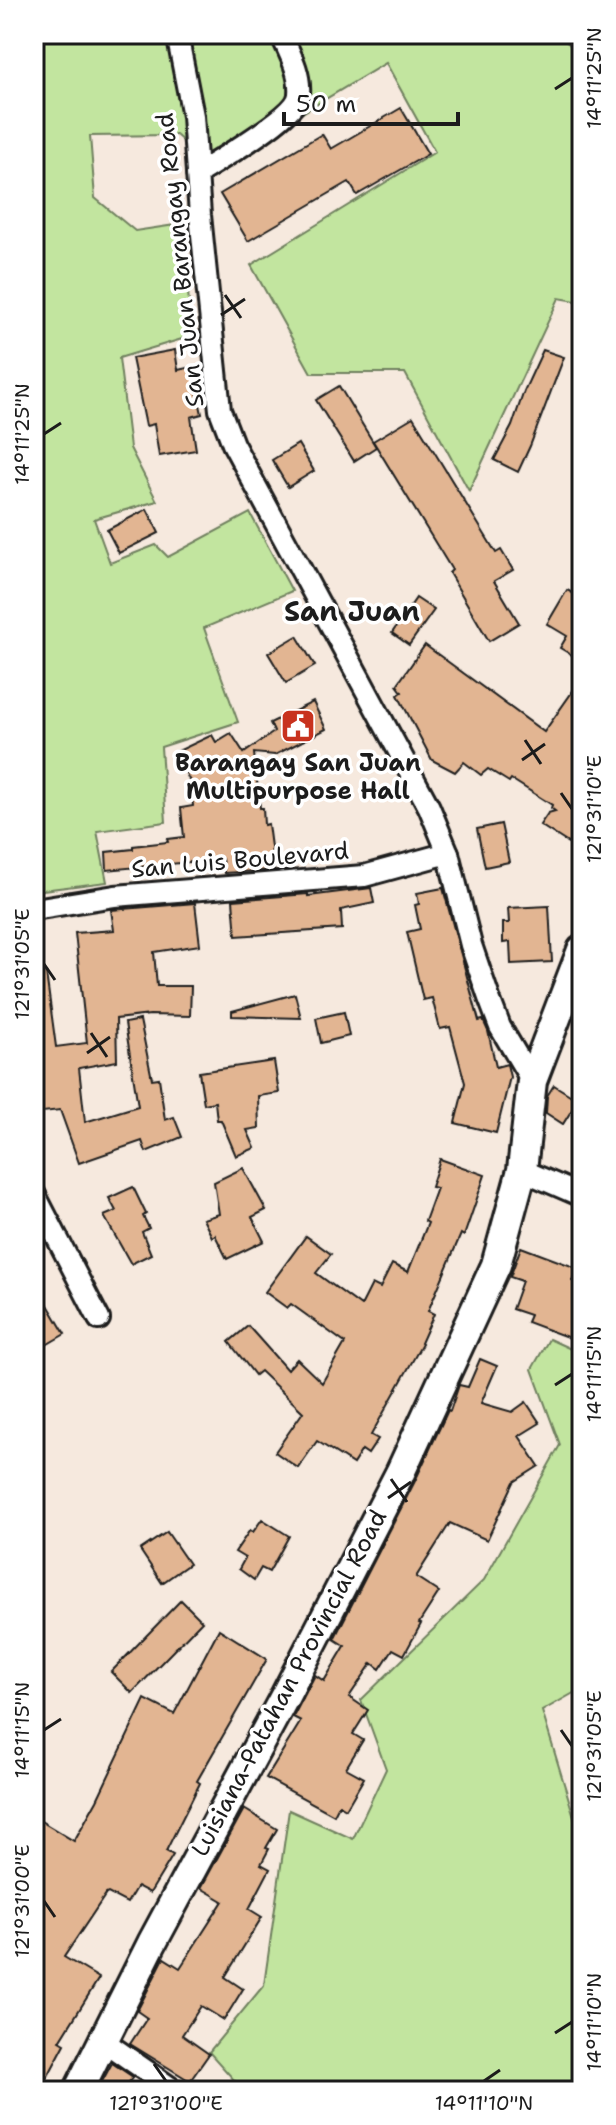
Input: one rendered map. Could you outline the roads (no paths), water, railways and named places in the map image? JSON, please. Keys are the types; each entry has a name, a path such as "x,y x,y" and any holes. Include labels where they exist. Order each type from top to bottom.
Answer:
{"street":[{"name":"San Juan Barangay Road","path":"177,34 193,116 220,410 233,444 429,807 448,853 471,945 489,998 500,1027 532,1081"},
{"path":"197,174 288,113 300,97 298,75 281,34"},
{"name":"San Luis Boulevard","path":"34,909 115,896 364,876 448,853"},
{"name":"Luisiana-Patahan Provincial Road","path":"78,2091 202,1847 300,1669 400,1473 496,1265 522,1170 532,1081 582,950"},
{"path":"522,1170 582,1196"},
{"path":"34,1193 99,1319"},
{"path":"102,2040 175,2091"}],"place":[{"name":"Barangay San Juan Multipurpose Hall","path":"298,726"}],"district":[{"name":"San Juan","path":"352,611"}]}
